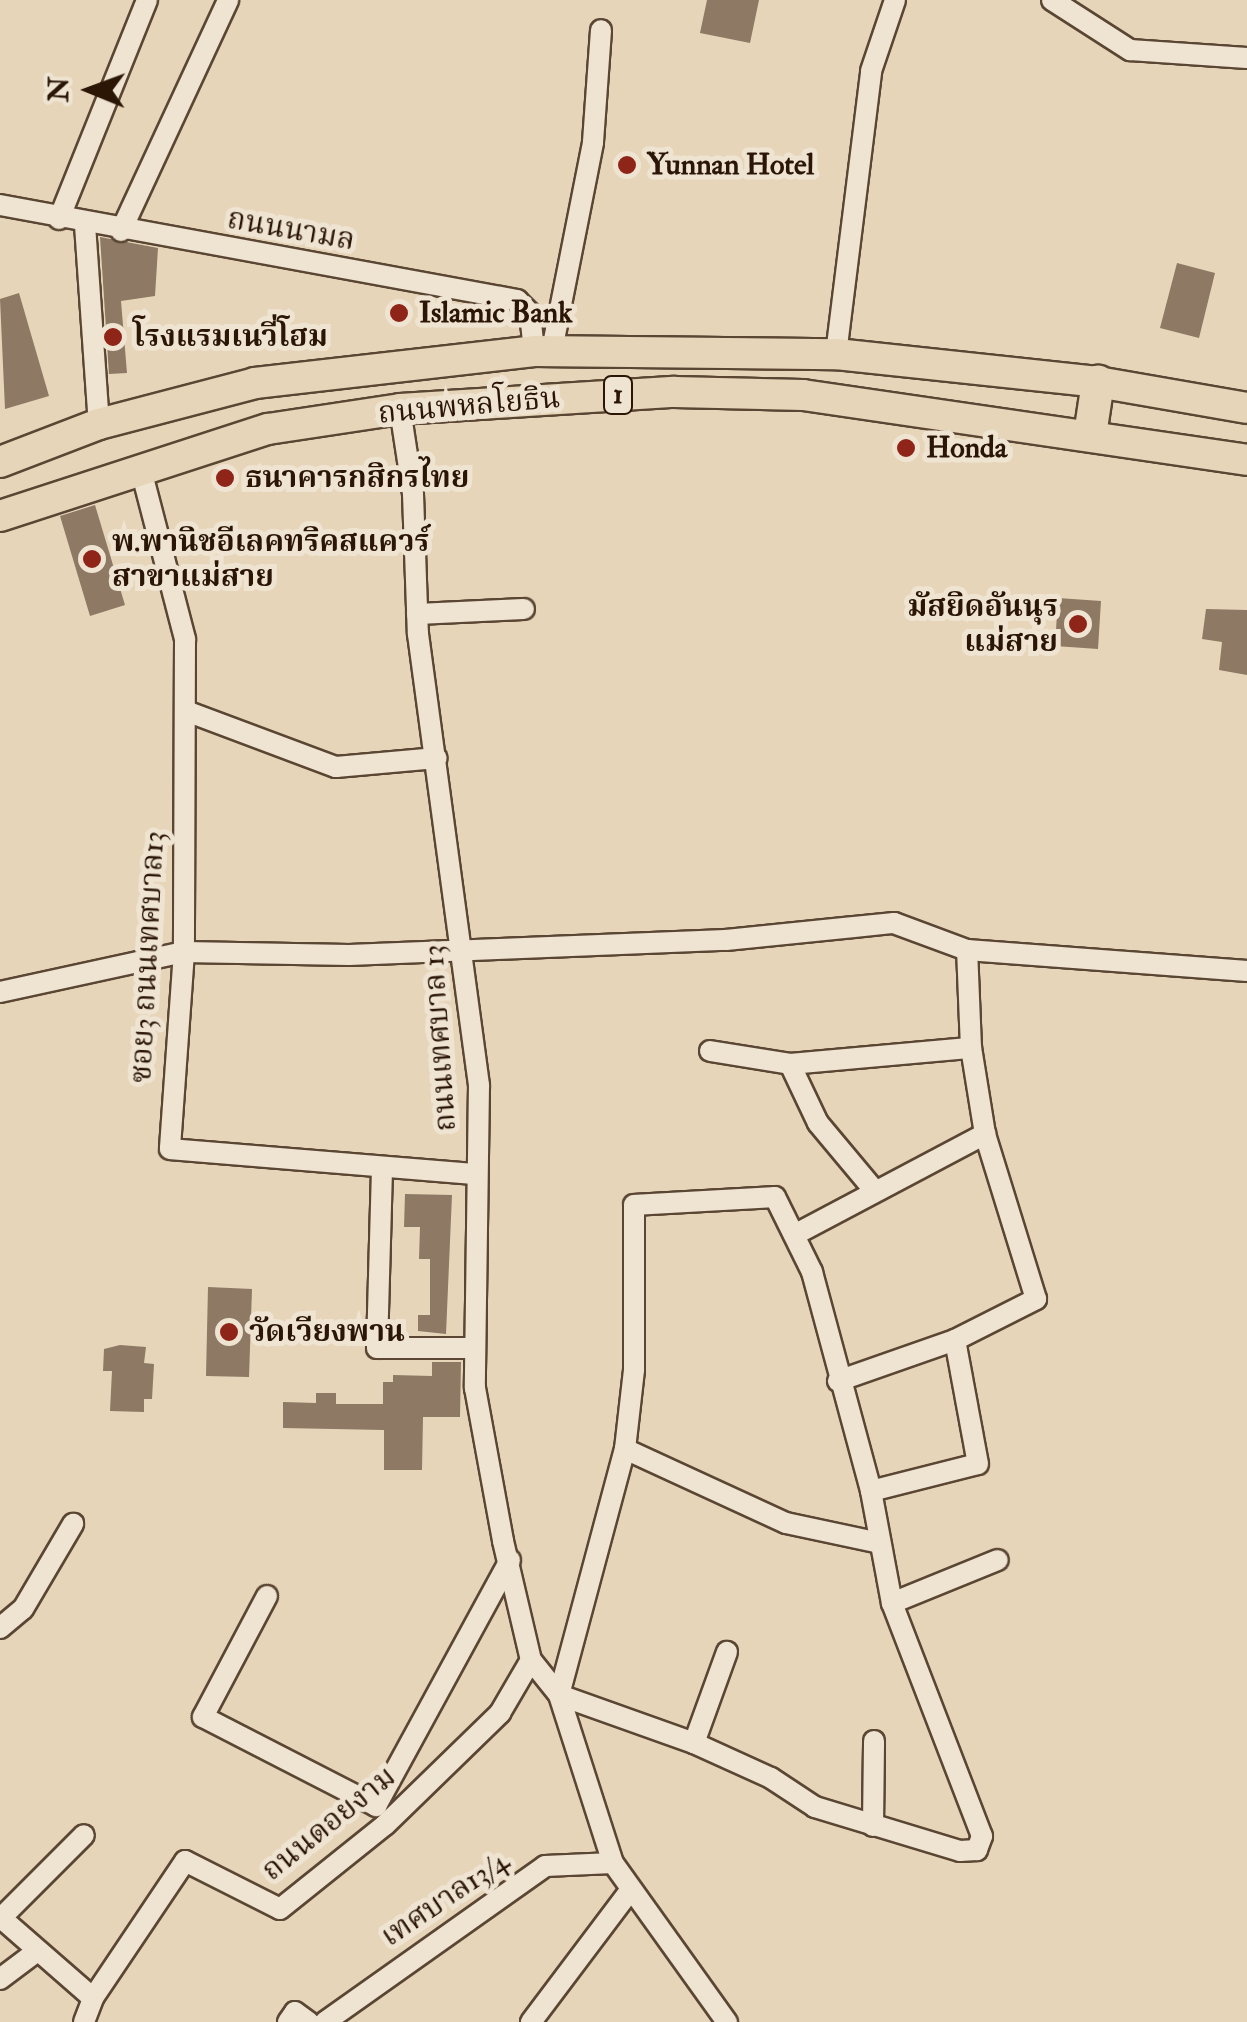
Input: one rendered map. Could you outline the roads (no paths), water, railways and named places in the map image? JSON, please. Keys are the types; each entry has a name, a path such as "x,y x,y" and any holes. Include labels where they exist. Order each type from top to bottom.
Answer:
{"highway":[{"path":"1090,435 1098,382"}],"main road":[{"name":"ถนนพหลโยธิน","path":"0,462 99,424 185,398 334,369 543,350 836,354 1098,382 1247,408"},
{"name":"ถนนพหลโยธิน","path":"0,516 140,466 268,429 400,409 674,392 803,395 1247,460"}],"street":[{"path":"59,220 147,0"},
{"path":"121,231 228,0"},
{"path":"836,354 871,71 896,0"},
{"path":"1052,0 1130,50 1247,58"},
{"path":"543,350 593,142 601,30"},
{"name":"ถนนนามล","path":"0,205 85,225 517,300 530,313 543,350"},
{"path":"85,225 99,424"},
{"name":"ถนนเทศบาล 13","path":"400,409 413,494 417,614 465,947 479,1085 474,1388 531,1660"},
{"name":"ซอย3 ถนนเทศบาล13","path":"140,466 185,639 184,952 170,1149 476,1174"},
{"path":"417,614 524,609"},
{"path":"186,711 320,764 352,768 437,758"},
{"path":"0,992 184,952 348,955 465,947 726,940 894,923 968,950 1247,971"},
{"path":"838,1381 955,1340 1036,1299 985,1134 971,1048 968,950"},
{"path":"710,1051 790,1064 971,1048"},
{"path":"790,1064 818,1123 874,1190"},
{"path":"798,1233 985,1134"},
{"path":"382,1168 376,1348 474,1348"},
{"path":"775,1198 798,1233 871,1490 892,1603 982,1836 978,1850 960,1851 815,1806 772,1778 694,1742 560,1695 625,1449 634,1370 634,1205 775,1198"},
{"path":"871,1490 978,1464 955,1340"},
{"path":"625,1449 786,1522 880,1543"},
{"path":"0,1628 23,1609 73,1524"},
{"path":"267,1596 203,1718 376,1806 510,1560"},
{"path":"892,1603 998,1560"},
{"path":"694,1742 727,1652"},
{"path":"531,1660 560,1695 613,1862 628,1892 726,2022"},
{"name":"ถนนดอยงาม","path":"84,2022 92,1998 185,1862 280,1909 385,1825 500,1713 531,1660"},
{"path":"873,1826 874,1741"},
{"path":"84,1835 1,1918 92,1998"},
{"name":"เทศบาล13/4","path":"325,2022 545,1866 613,1862"},
{"path":"531,2022 628,1892"},
{"path":"0,1979 36,1952"},
{"path":"288,2022 295,2012 309,2022"}],"place":[{"name":"Yunnan Hotel","path":"627,165"},
{"name":"Islamic Bank","path":"399,313"},
{"name":"โรงแรมเนวี่โฮม","path":"113,337"},
{"name":"Honda","path":"906,448"},
{"name":"ธนาคารกสิกรไทย","path":"225,478"},
{"name":"พ.พานิชอีเลคทริคสแควร์ สาขาแม่สาย","path":"92,559"},
{"name":"มัสยิดอันนุร แม่สาย","path":"1078,624"},
{"name":"วัดเวียงพาน","path":"229,1332"}]}
